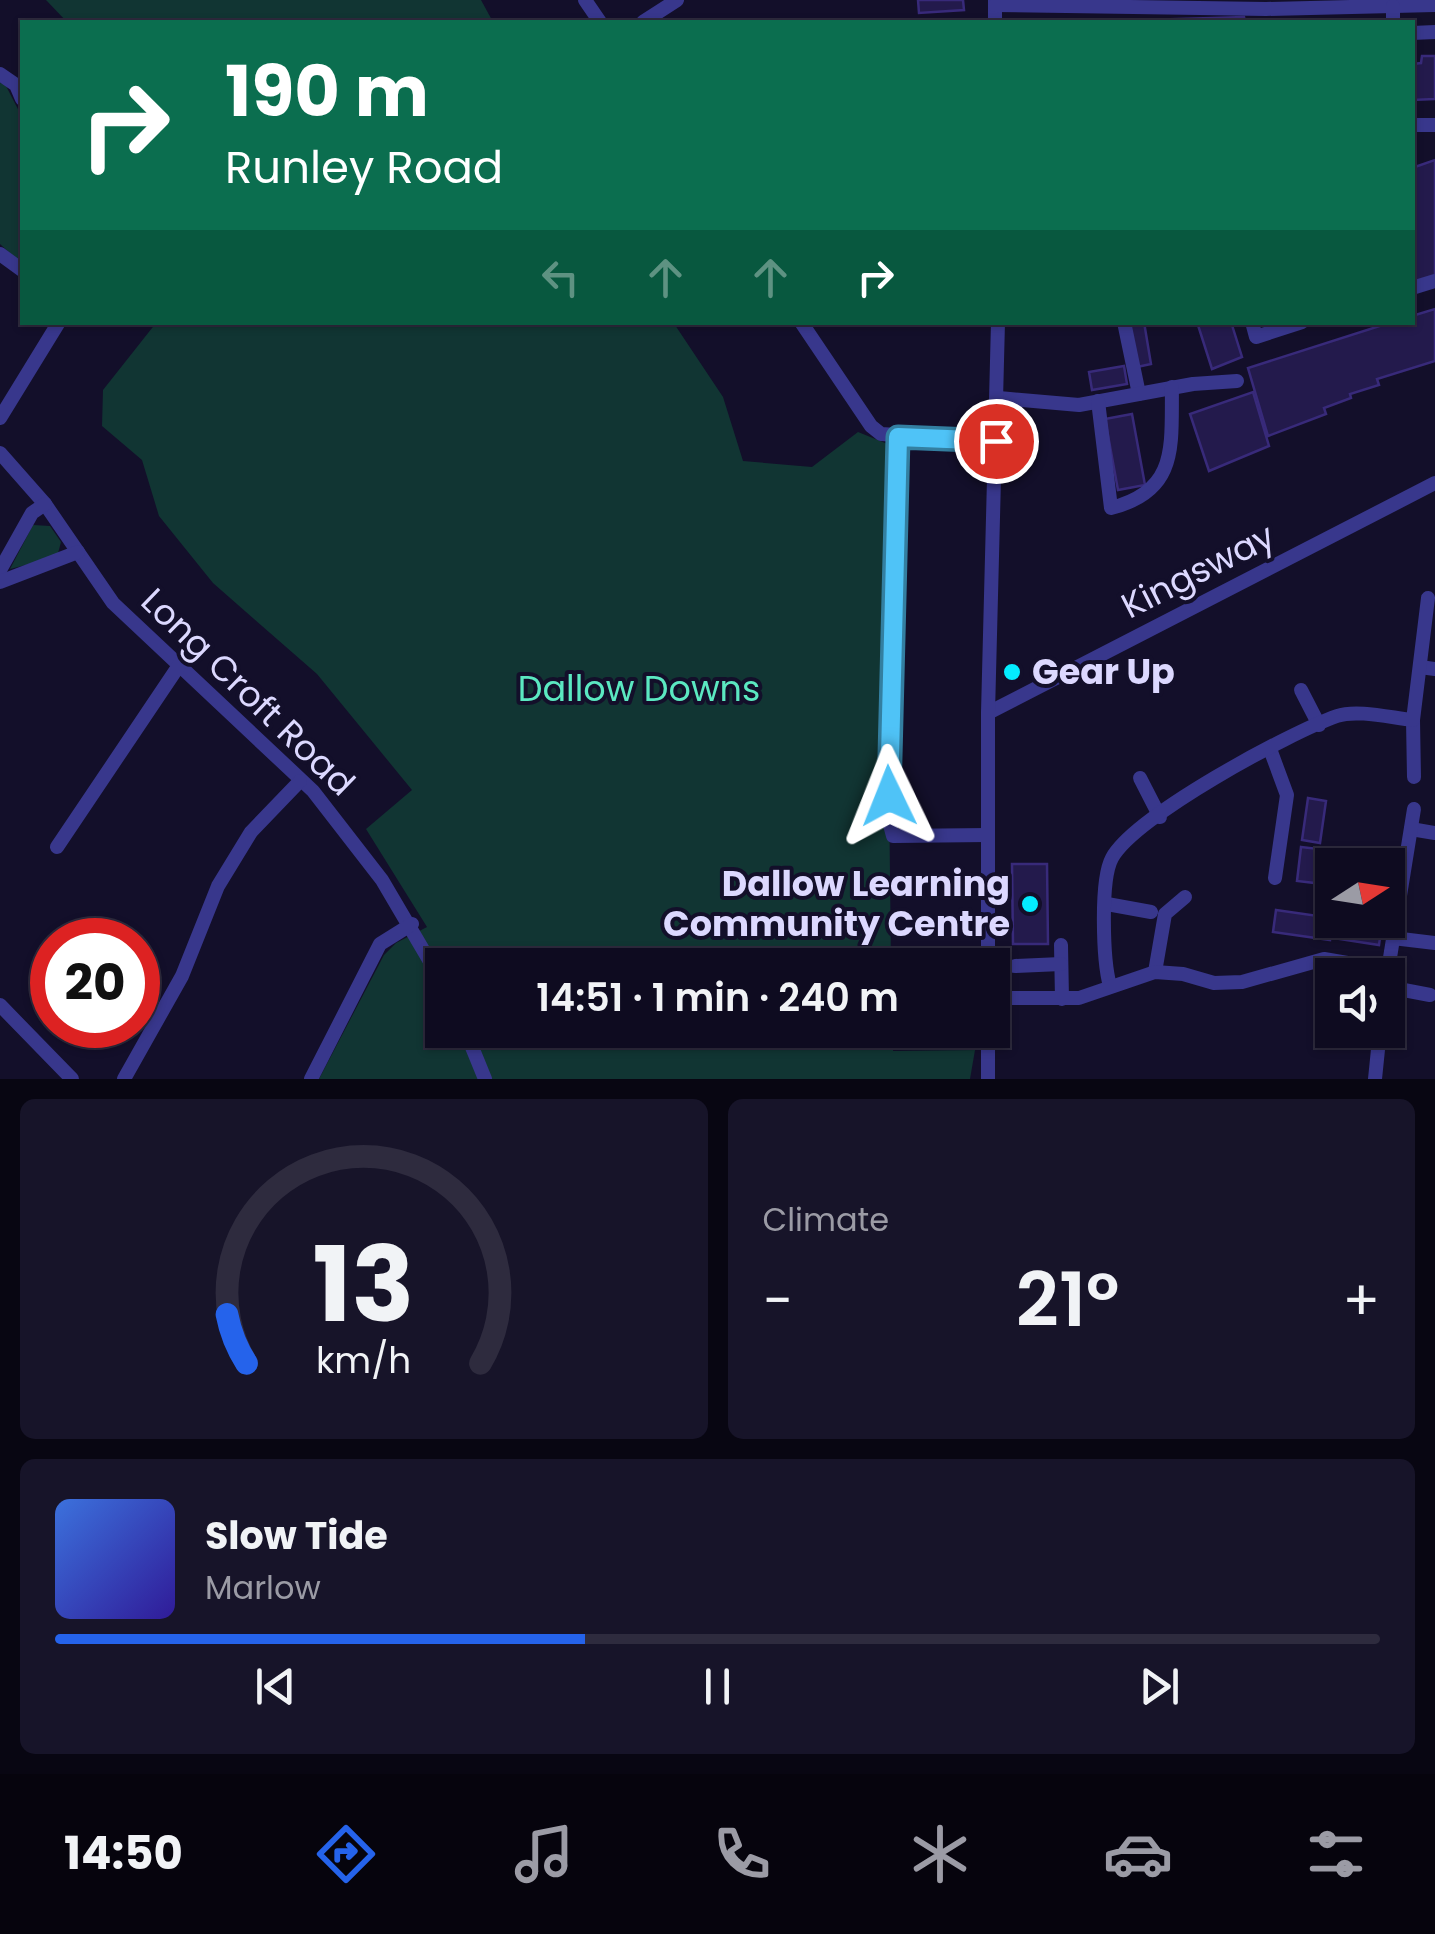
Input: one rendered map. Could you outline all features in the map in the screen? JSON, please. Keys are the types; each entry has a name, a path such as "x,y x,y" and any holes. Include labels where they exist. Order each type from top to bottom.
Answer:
{"street":[{"path":"646,20 677,0"},
{"path":"995,2 1093,10 1266,4 1319,9 1435,5"},
{"path":"1393,20 1394,6"},
{"path":"0,74 16,85 20,94"},
{"path":"0,418 57,325"},
{"path":"803,325 871,426 898,437 996,441"},
{"path":"988,948 988,712 998,325"},
{"path":"1125,325 1139,394"},
{"path":"1253,325 1256,337 1293,325"},
{"path":"999,398 1079,405 1237,380"},
{"path":"1098,401 1111,508 1137,502 1164,475 1171,454 1172,388"},
{"path":"898,437 887,738 890,825 893,836 988,834"},
{"name":"Long Croft Road","path":"0,453 45,504 113,603 300,781 356,842 425,949"},
{"name":"Kingsway","path":"988,712 1435,483"},
{"path":"0,570 32,513 45,504"},
{"path":"0,582 78,552"},
{"path":"1414,777 1417,748 1413,720 1427,668 1428,598"},
{"path":"56,847 180,664"},
{"path":"1301,690 1318,725"},
{"path":"1110,986 1104,966 1110,861 1128,837 1160,818 1193,789 1341,714 1413,720"},
{"path":"1270,749 1287,795 1275,878"},
{"path":"1140,778 1160,818"},
{"path":"124,1079 182,976 218,886 252,832 300,781"},
{"path":"1405,868 1414,809"},
{"path":"1411,830 1435,833"},
{"path":"1155,972 1164,914 1185,897"},
{"path":"1107,904 1151,912"},
{"path":"311,1079 380,944 412,924"},
{"path":"1390,958 1394,938 1435,943"},
{"path":"1061,945 1062,999"},
{"path":"1010,998 1062,999 1155,972 1183,974 1214,984 1242,982 1315,962"},
{"path":"1015,966 1061,964"},
{"path":"1405,990 1430,995"},
{"path":"0,1006 72,1079"},
{"path":"472,1048 485,1079"},
{"path":"988,1048 988,1079"},
{"path":"1374,1079 1378,1048"}],"green space":[{"path":"46,0 481,0 492,20 65,20"},
{"path":"0,83 5,84 20,113 20,262 0,244"},
{"name":"Dallow Downs","path":"154,325 675,325 723,397 743,461 812,467 858,432 900,449 888,697 891,948 425,948 425,1048 975,1050 970,1079 319,1079 384,955 396,943 427,927 366,829 412,790 317,674 213,583 159,516 142,460 102,426 103,390"},
{"path":"33,525 50,526 61,542 57,557 10,569"}],"building":[{"path":"918,0 963,0 964,10 919,13"},
{"path":"1244,17 1245,20 1146,20"},
{"path":"1422,56 1435,56 1435,99 1415,100 1415,64 1421,63"},
{"path":"1435,160 1435,277 1415,282 1415,167"},
{"path":"1435,309 1435,361 1377,379 1379,385 1324,408 1326,414 1268,436 1248,368 1383,325 1415,325 1415,315"},
{"path":"1130,325 1144,325 1151,364 1137,367"},
{"path":"1198,325 1232,325 1242,357 1212,369"},
{"path":"1124,366 1127,384 1092,390 1089,372"},
{"path":"1253,392 1269,446 1209,471 1190,414"},
{"path":"1132,414 1145,485 1118,490 1105,419"},
{"path":"1308,798 1326,801 1320,843 1302,840"},
{"path":"1301,847 1315,849 1315,883 1297,881"},
{"name":"Dallow Learning Community Centre","path":"1012,864 1047,864 1048,944 1013,944"},
{"path":"1276,910 1315,916 1315,938 1273,932"},
{"path":"1333,938 1380,938 1379,945"}],"place":[{"name":"Gear Up","path":"1012,672"},
{"name":"Dallow Learning Community Centre","path":"1030,904"}],"route":[{"path":"889,796 887,738 898,437 996,441"}]}
